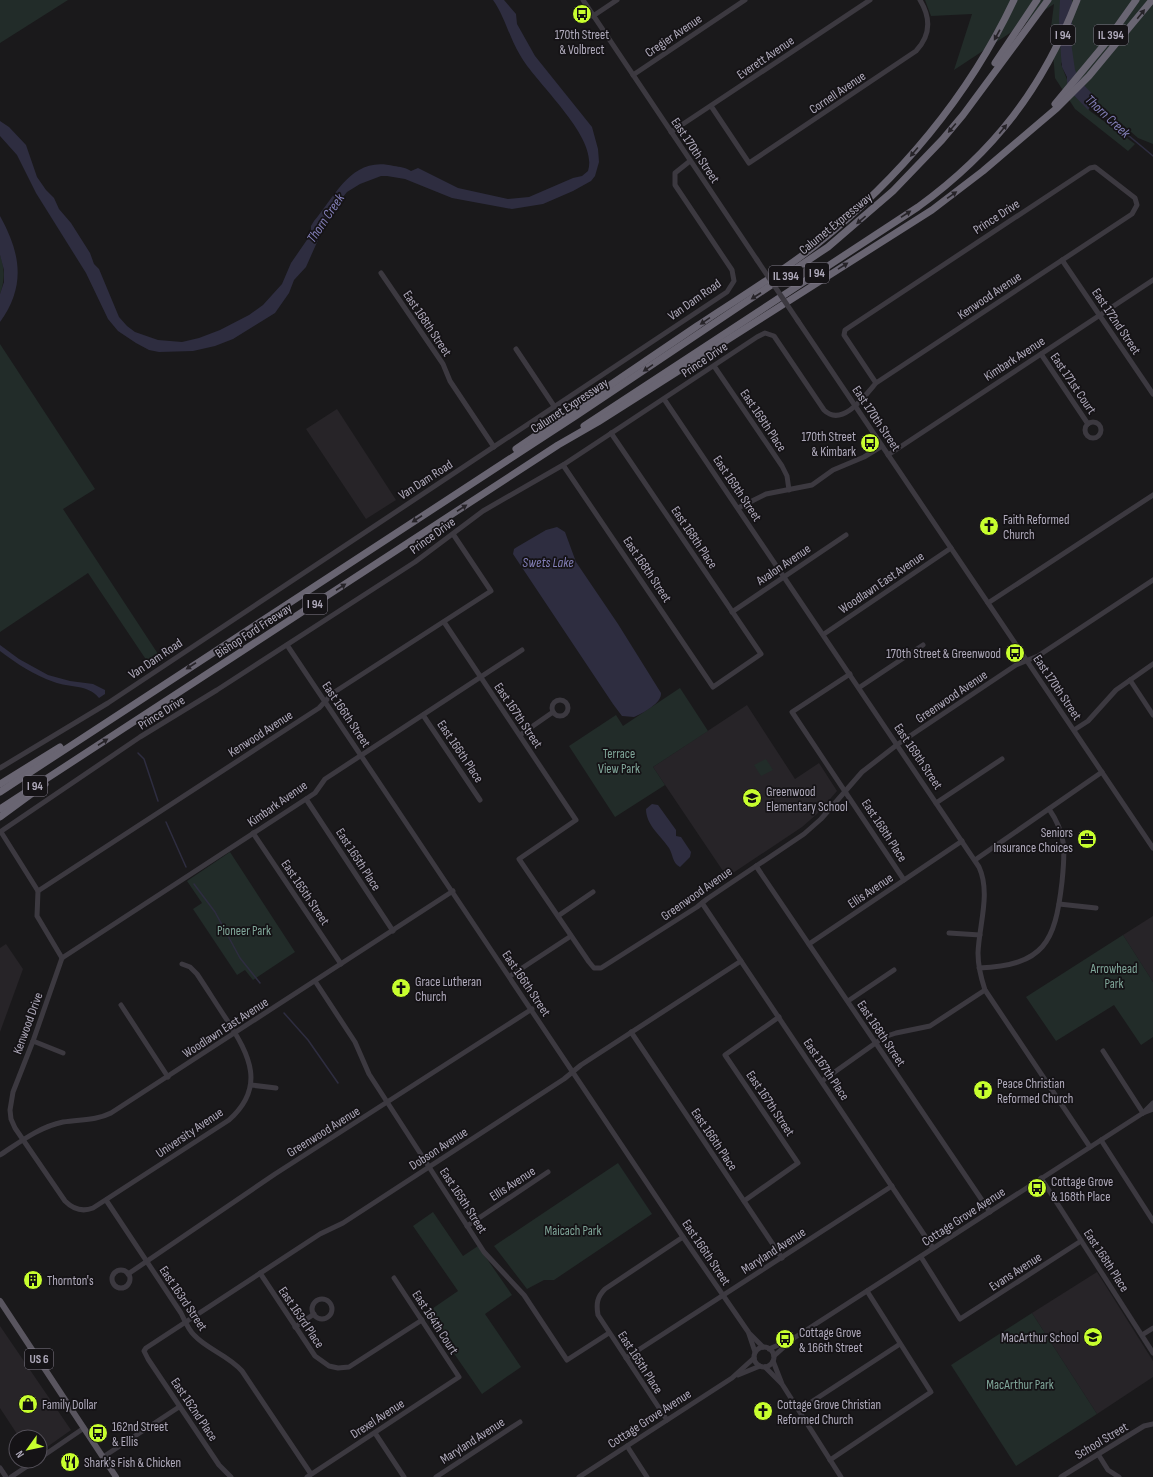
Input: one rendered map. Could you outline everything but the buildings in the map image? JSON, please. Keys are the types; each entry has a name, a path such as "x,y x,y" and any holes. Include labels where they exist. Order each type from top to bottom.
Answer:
{"highway":[{"name":"I 94","path":"485,474 508,454 782,270 846,220 881,188 936,125 961,92 988,50 1014,0"},
{"path":"962,115 1037,0"},
{"name":"Calumet Expressway","path":"485,474 590,406 828,246 893,191 918,166 962,115 1048,0"},
{"name":"I 94","path":"558,445 595,417 938,192 974,161 1018,110 1046,68 1058,46 1077,0"},
{"name":"IL 394","path":"558,445 598,422 932,210 962,188 1020,140 1065,97 1087,72 1136,0"},
{"path":"1087,72 1152,0"},
{"name":"Bishop Ford Freeway","path":"0,809 558,445"},
{"name":"Bishop Ford Freeway","path":"0,792 485,474"},
{"path":"0,784 51,752 86,735"},
{"path":"0,817 31,795 70,763"}],"main road":[{"name":"US 6","path":"0,1300 116,1477"}],"street":[{"name":"East 170th Street","path":"583,0 1153,848"},
{"path":"593,16 617,0"},
{"name":"Cregier Avenue","path":"633,75 745,0"},
{"name":"Everett Avenue","path":"671,132 870,0"},
{"name":"Cornell Avenue","path":"711,106 749,163 908,58 922,45 928,31 928,16 920,0"},
{"name":"Van Dam Road","path":"0,768 108,703 723,295 732,286 734,276 732,270 675,185 674,173 690,160"},
{"name":"Kenwood Avenue","path":"855,406 876,383 1132,214 1137,205 1133,196 1093,166"},
{"name":"Prince Drive","path":"876,383 846,340 843,333 845,330 1093,166"},
{"name":"East 172nd Street","path":"1062,260 1153,394"},
{"name":"East 168th Street","path":"382,273 443,364 450,381 494,447"},
{"name":"Kimbark Avenue","path":"888,455 1153,280"},
{"name":"Prince Drive","path":"0,832 140,737 287,645 415,562 483,512 563,465 757,337 768,333 774,336 827,414 838,416 855,406"},
{"path":"516,349 554,406"},
{"name":"East 171st Court","path":"1041,354 1088,424"},
{"name":"East 169th Place","path":"714,366 782,466 789,490"},
{"name":"East 169th Street","path":"664,399 860,687 975,860 982,875 984,884 979,968 985,990 1090,1147"},
{"name":"East 168th Place","path":"611,433 760,654"},
{"path":"738,508 759,496 812,485 833,470 864,457 882,446"},
{"name":"East 168th Street","path":"563,465 713,687 760,654"},
{"path":"988,603 1153,495"},
{"name":"Kenwood Avenue","path":"38,891 319,708 333,693 491,591 453,534"},
{"name":"Avalon Avenue","path":"732,612 846,534"},
{"name":"Woodlawn East Avenue","path":"824,634 951,548"},
{"name":"Greenwood Avenue","path":"571,936 589,962 597,969 606,966 702,903 813,826 862,772 898,744 1016,665 1038,656 1153,580"},
{"name":"East 167th Street","path":"444,622 576,820 519,859 558,916"},
{"name":"East 166th Street","path":"287,645 510,976 683,1237 749,1334 763,1347"},
{"path":"860,687 923,645"},
{"name":"Kimbark Avenue","path":"62,958 306,799 314,793 325,779 522,650"},
{"path":"1074,730 1088,721 1116,690 1153,664"},
{"name":"East 168th Place","path":"850,674 792,712 904,880"},
{"path":"1130,680 1153,715"},
{"path":"520,735 553,712"},
{"name":"East 166th Place","path":"423,716 480,800"},
{"path":"936,803 1002,759"},
{"path":"975,860 1102,772"},
{"name":"East 165th Place","path":"306,799 393,931"},
{"path":"979,968 1010,965 1034,954 1044,945 1052,932 1057,918 1065,857 1064,839 1059,825 1049,809"},
{"path":"0,832 38,891 37,916 62,958"},
{"name":"East 165th Street","path":"253,833 341,964"},
{"name":"Ellis Avenue","path":"809,944 962,840"},
{"name":"East 168th Street","path":"756,866 990,1212"},
{"name":"Woodlawn East Avenue","path":"0,1155 37,1131 55,1124 102,1118 111,1113 452,892"},
{"path":"510,976 571,936 558,916 593,892"},
{"name":"East 167th Place","path":"702,903 933,1248"},
{"path":"1059,904 1096,908"},
{"path":"949,933 980,936"},
{"name":"Kenwood Drive","path":"23,1139 11,1119 10,1102 62,958"},
{"name":"Dobson Avenue","path":"144,1351 150,1345 320,1234 343,1223 429,1167 741,960"},
{"name":"University Avenue","path":"23,1139 65,1201 77,1209 88,1210 106,1200 229,1120 241,1108 251,1085 250,1061 244,1046 197,974 190,967 182,964"},
{"path":"848,1001 894,970"},
{"name":"East 165th Street","path":"315,981 355,1042 366,1068 484,1252 524,1295 567,1360 609,1333"},
{"path":"822,1081 876,1042 896,1033 930,1026 985,990"},
{"path":"120,1005 168,1077"},
{"name":"Greenwood Avenue","path":"128,1274 275,1174 388,1103 532,1009"},
{"name":"East 167th Street","path":"744,1201 798,1163 725,1055 779,1018"},
{"name":"East 166th Place","path":"631,1032 782,1258"},
{"path":"33,1041 63,1053"},
{"path":"1104,1051 1143,1113"},
{"path":"251,1085 276,1088"},
{"name":"Cottage Grove Avenue","path":"1143,1113 1153,1103"},
{"name":"Cottage Grove Avenue","path":"769,1349 794,1338 1143,1113 1153,1109"},
{"path":"1101,1140 1153,1221"},
{"name":"Ellis Avenue","path":"468,1226 548,1172"},
{"name":"East 168th Place","path":"1042,1178 1153,1354"},
{"name":"Maryland Avenue","path":"626,1358 892,1186"},
{"name":"East 163rd Street","path":"106,1200 194,1335 201,1342 228,1358 242,1371 309,1476"},
{"name":"East 165th Place","path":"667,1420 609,1333 598,1315 596,1305 599,1295 605,1289 683,1237"},
{"name":"Evans Avenue","path":"921,1257 960,1319 1081,1241"},
{"name":"East 163rd Place","path":"260,1273 319,1361 332,1367 349,1367 422,1320"},
{"name":"East 164th Court","path":"394,1278 460,1377"},
{"path":"830,1460 931,1392 867,1291"},
{"path":"296,1327 314,1314"},
{"path":"1142,1335 1153,1328"},
{"name":"East 166th Street","path":"749,1334 755,1355"},
{"name":"Cottage Grove Avenue","path":"774,1358 794,1338"},
{"path":"799,1410 900,1344"},
{"path":"782,1384 756,1363 755,1355 763,1347 769,1349 774,1358 782,1384 841,1477"},
{"name":"East 162nd Place","path":"144,1351 179,1407 219,1466 231,1477"},
{"name":"Cottage Grove Avenue","path":"579,1477 732,1378 755,1355"},
{"path":"762,1367 770,1365 774,1358"},
{"name":"Cottage Grove Avenue","path":"732,1378 762,1367"},
{"name":"Drexel Avenue","path":"309,1476 460,1377"},
{"path":"104,1457 179,1407"},
{"name":"Maryland Avenue","path":"436,1477 520,1422"},
{"name":"School Street","path":"1061,1477 1144,1426 1153,1424"},
{"path":"48,1453 84,1428"},
{"path":"375,1433 404,1477"},
{"path":"627,1446 647,1477"},
{"path":"1098,1454 1108,1470 1119,1477"},
{"path":"0,1468 6,1477"},
{"path":"11,1477 23,1469"}],"shaded area":[{"path":"337,409 396,500 366,519 306,429"},
{"name":"Greenwood Elementary School","path":"747,705 795,779 819,763 837,791 817,814 802,827 727,877 653,767"},
{"path":"1153,916 1153,982 1123,935"},
{"path":"6,944 23,969 0,1032 0,948"},
{"name":"MacArthur School","path":"1097,1272 1153,1361 1153,1377 1097,1414 1032,1313"},
{"path":"0,1326 71,1430 48,1446 48,1429 14,1429 0,1408"}],"green space":[{"path":"0,0 68,0 0,43"},
{"path":"925,0 1153,0 1153,144 1138,138 1084,91 1066,54 1061,64 1071,90 1090,111 1135,144 1128,151 1075,109 1055,78 1051,27 1054,4 954,70 972,14 931,16"},
{"path":"0,255 4,274 0,294"},
{"path":"0,344 95,489 63,509 160,657 149,664 88,573 0,632"},
{"name":"Terrace View Park","path":"680,688 708,731 653,767 665,785 615,817 569,746 616,715 623,726"},
{"path":"766,759 773,770 761,776 754,765"},
{"name":"Pioneer Park","path":"230,852 295,952 253,980 245,970 237,975 193,909 202,903 187,881"},
{"name":"Arrowhead Park","path":"1123,935 1153,982 1153,1037 1141,1045 1114,1005 1056,1041 1026,997"},
{"name":"Maicach Park","path":"618,1163 652,1214 554,1280 544,1280 527,1289 494,1246"},
{"path":"433,1212 463,1256 478,1246 512,1295 485,1314 521,1367 482,1394 426,1313 458,1291 413,1226"},
{"name":"MacArthur Park","path":"1032,1313 1097,1414 1016,1466 951,1365"}],"water":[{"path":"493,0 504,0 516,14 517,24 535,56 592,127 598,149 599,162 595,176 591,181 573,191 543,204 512,209 452,198 405,179 387,176 381,176 360,184 347,192 330,213 306,267 294,280 289,293 275,313 233,339 215,346 193,351 159,352 149,350 118,331 108,319 86,273 36,193 17,155 0,136 0,121 9,127 26,145 37,177 54,198 59,209 71,223 90,253 94,264 99,269 119,317 127,326 135,332 158,340 182,342 199,338 220,330 249,315 263,305 282,284 291,263 311,234 311,226 314,221 346,180 367,166 379,164 402,167 411,171 418,168 458,188 508,199 529,197 573,178 582,176 588,171 589,157 576,127 520,55 501,13"},
{"path":"1060,0 1072,0 1072,27 1070,35 1075,70 1081,82 1097,99 1088,110 1067,88 1067,77 1062,67 1061,56 1059,19"},
{"path":"0,216 13,244 18,270 14,296 0,322 0,294 4,282 4,270 0,255"},
{"name":"Swets Lake","path":"557,527 565,532 576,562 618,624 661,693 655,704 634,717 622,716 613,704 513,554 514,549 517,547 546,530"},
{"path":"0,645 19,659 48,675 70,681 93,684 105,690 105,694 99,698 84,688 60,684 33,673 0,651"},
{"path":"652,804 658,805 676,830 676,836 681,837 691,852 690,857 680,867 675,863 669,848 648,820 646,809"}],"waterway":[{"name":"Thorn Creek","path":"1092,105 1153,156"},
{"path":"138,753 144,759 158,801"},
{"path":"166,822 186,867"},
{"path":"194,884 215,912 240,958 260,983"},
{"path":"284,1013 308,1040 338,1083"}],"place":[{"name":"170th Street & Volbrect","path":"582,14"},
{"name":"170th Street & Kimbark","path":"870,443"},
{"name":"Faith Reformed Church","path":"989,526"},
{"name":"170th Street & Greenwood","path":"1015,653"},
{"name":"Greenwood Elementary School","path":"752,798"},
{"name":"Seniors Insurance Choices","path":"1087,839"},
{"name":"Grace Lutheran Church","path":"401,988"},
{"name":"Peace Christian Reformed Church","path":"983,1090"},
{"name":"Cottage Grove & 168th Place","path":"1037,1188"},
{"name":"Thornton's","path":"33,1280"},
{"name":"MacArthur School","path":"1093,1337"},
{"name":"Cottage Grove & 166th Street","path":"785,1339"},
{"name":"Family Dollar","path":"28,1404"},
{"name":"Cottage Grove Christian Reformed Church","path":"763,1411"},
{"name":"162nd Street & Ellis","path":"98,1433"},
{"name":"Shark's Fish & Chicken","path":"70,1462"}]}
